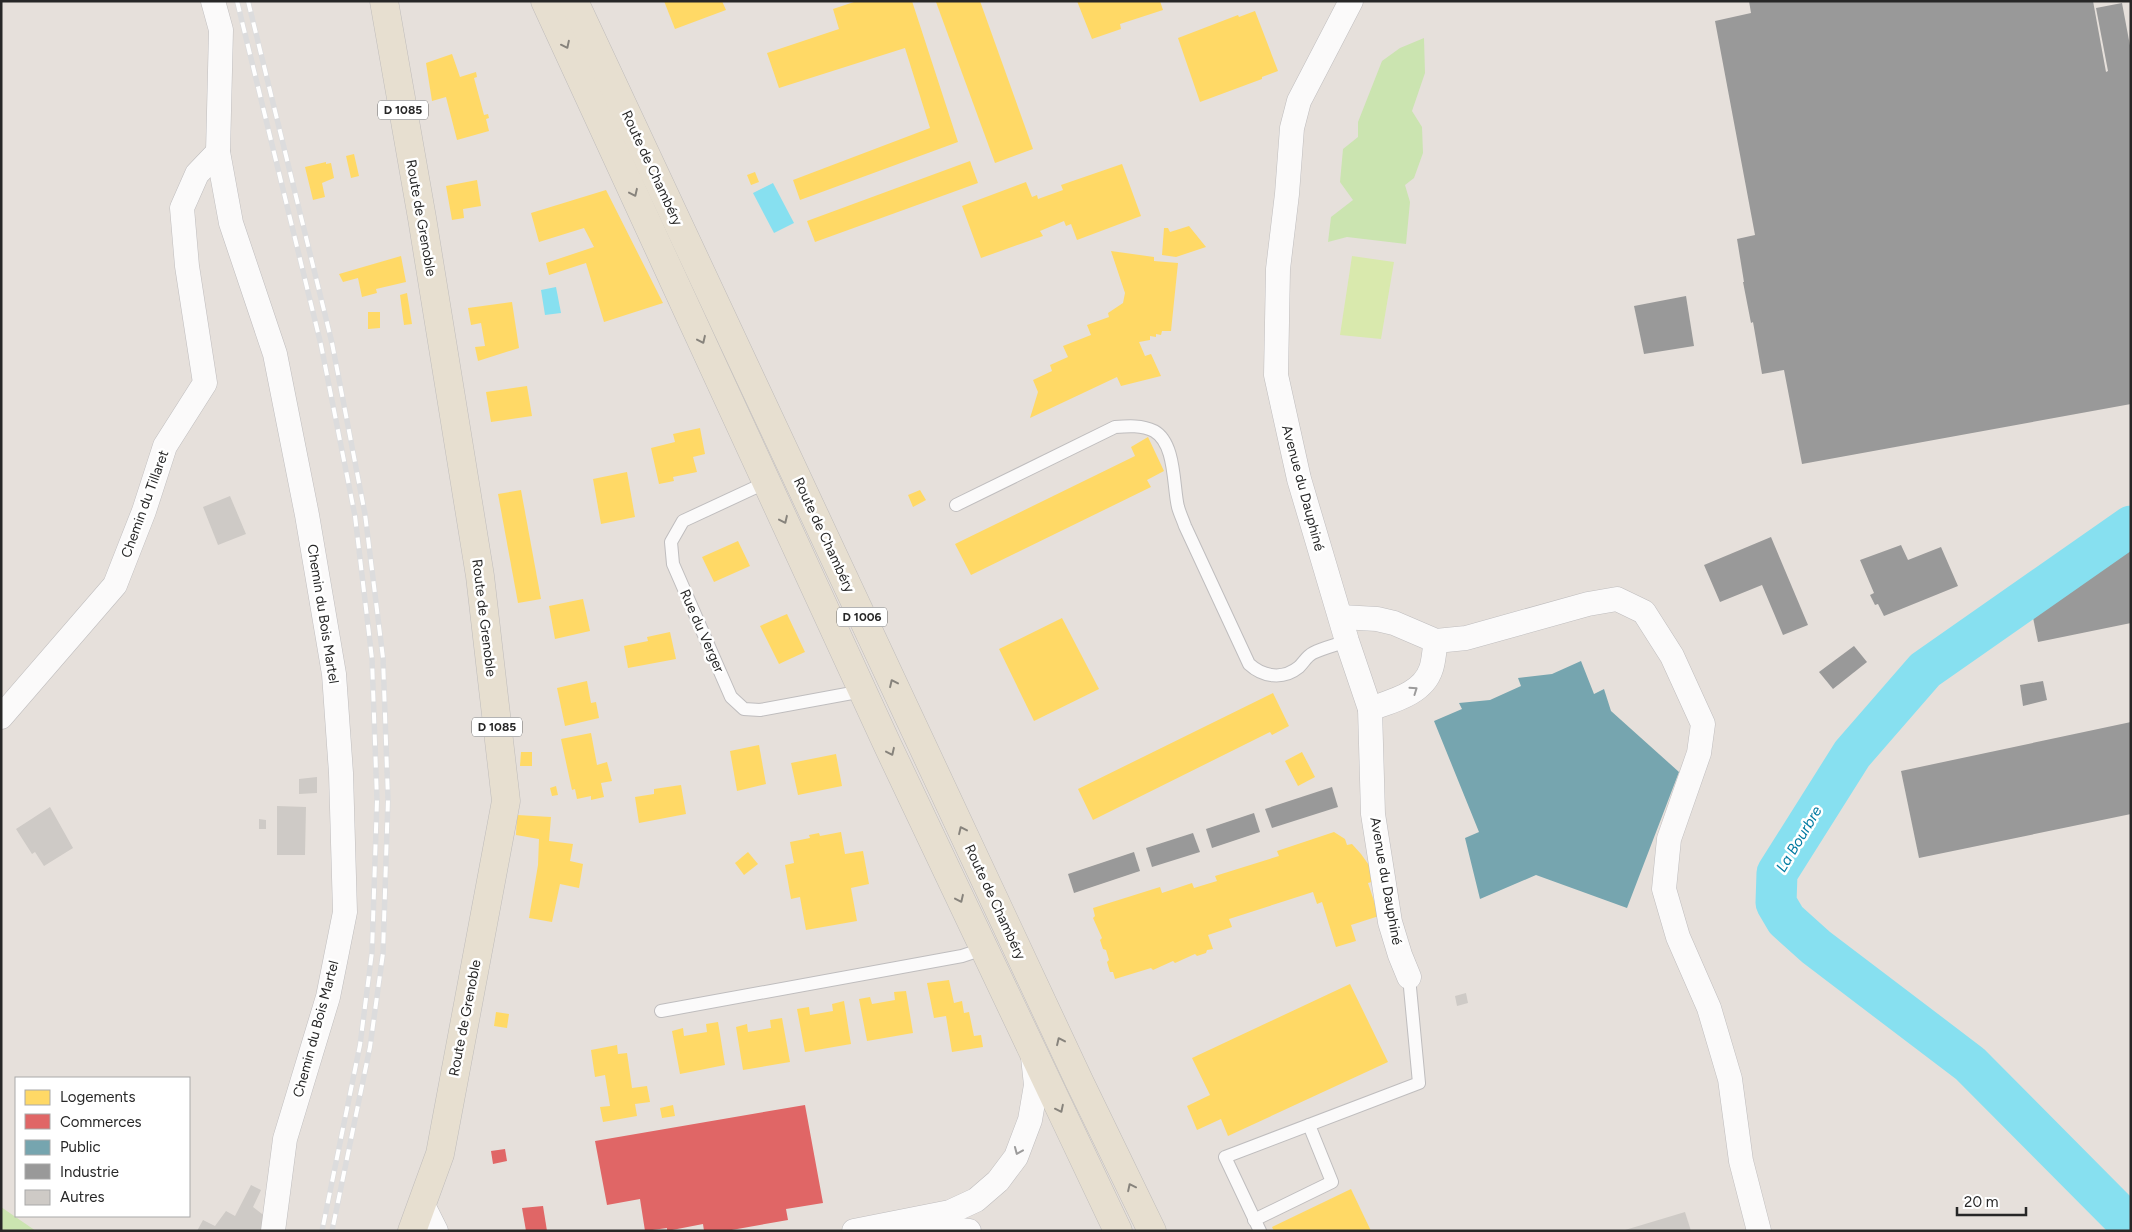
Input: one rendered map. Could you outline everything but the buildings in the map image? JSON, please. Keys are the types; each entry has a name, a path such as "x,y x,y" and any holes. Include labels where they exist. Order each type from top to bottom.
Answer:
{"main road":[{"name":"Route de Grenoble","path":"384,1 480,576 506,801 440,1154 412,1231"},
{"name":"Route de Chambéry","path":"545,1 863,692 1118,1231"},
{"name":"Route de Chambéry","path":"574,1 1076,1074 1152,1231"}],"street":[{"name":"Chemin du Bois Martel","path":"214,1 221,30 218,152 231,223 277,363 307,515 334,674 341,773 345,912 328,997 285,1139 273,1231"},
{"name":"Avenue du Dauphiné","path":"1351,1 1299,101 1292,128 1287,194 1278,269 1276,375 1288,434 1347,641 1370,709 1373,814 1390,922 1400,956 1409,977"},
{"name":"Chemin du Tillaret","path":"1,717 115,585 144,511 165,446 205,383 187,266 182,208 197,174 218,152"},
{"path":"1341,617 1376,619 1394,623 1436,641 1466,638 1579,607 1617,599 1644,612 1672,656 1703,724 1699,753 1669,839 1664,889 1678,938 1710,1008 1730,1079 1741,1161 1759,1231"},
{"path":"1370,709 1406,696 1421,686 1431,670 1436,641"},
{"path":"854,1231 950,1212 976,1200 998,1180 1016,1157 1030,1120 1036,1085 1032,1052"},
{"path":"422,1203 436,1231"},
{"path":"894,1223 968,1231"}],"lane":[{"path":"956,505 1115,427 1144,427 1156,432 1165,445 1173,463 1178,506 1185,526 1249,664 1258,672 1269,675 1282,674 1297,668 1312,654 1347,641"},
{"name":"Rue du Verger","path":"767,482 683,522 671,542 673,564 731,697 744,710 760,710 863,692"},
{"path":"661,1011 962,956 984,949"},
{"path":"1309,1125 1332,1182 1257,1225 1225,1157 1419,1083 1409,977"}],"green space":[{"path":"1424,38 1425,73 1412,111 1422,127 1423,153 1414,178 1405,185 1410,202 1406,244 1347,237 1328,242 1331,217 1353,200 1340,182 1343,149 1358,137 1358,122 1382,61 1400,48"},
{"path":"1352,256 1394,262 1381,339 1340,335"},
{"path":"1,1207 36,1231 1,1231"}],"water":[{"path":"773,183 794,223 774,233 753,193"},
{"path":"556,287 561,313 545,315 541,290"}],"waterway":[{"name":"La Bourbre","path":"2131,526 1925,670 1852,754 1777,873 1776,903 1786,920 1816,947 1970,1064 2131,1226"}],"railway":[{"path":"237,1 321,345 355,516 372,659 377,800 372,952 360,1045 322,1231"},
{"path":"248,1 332,343 365,514 383,658 388,799 383,953 370,1047 332,1231"}]}
